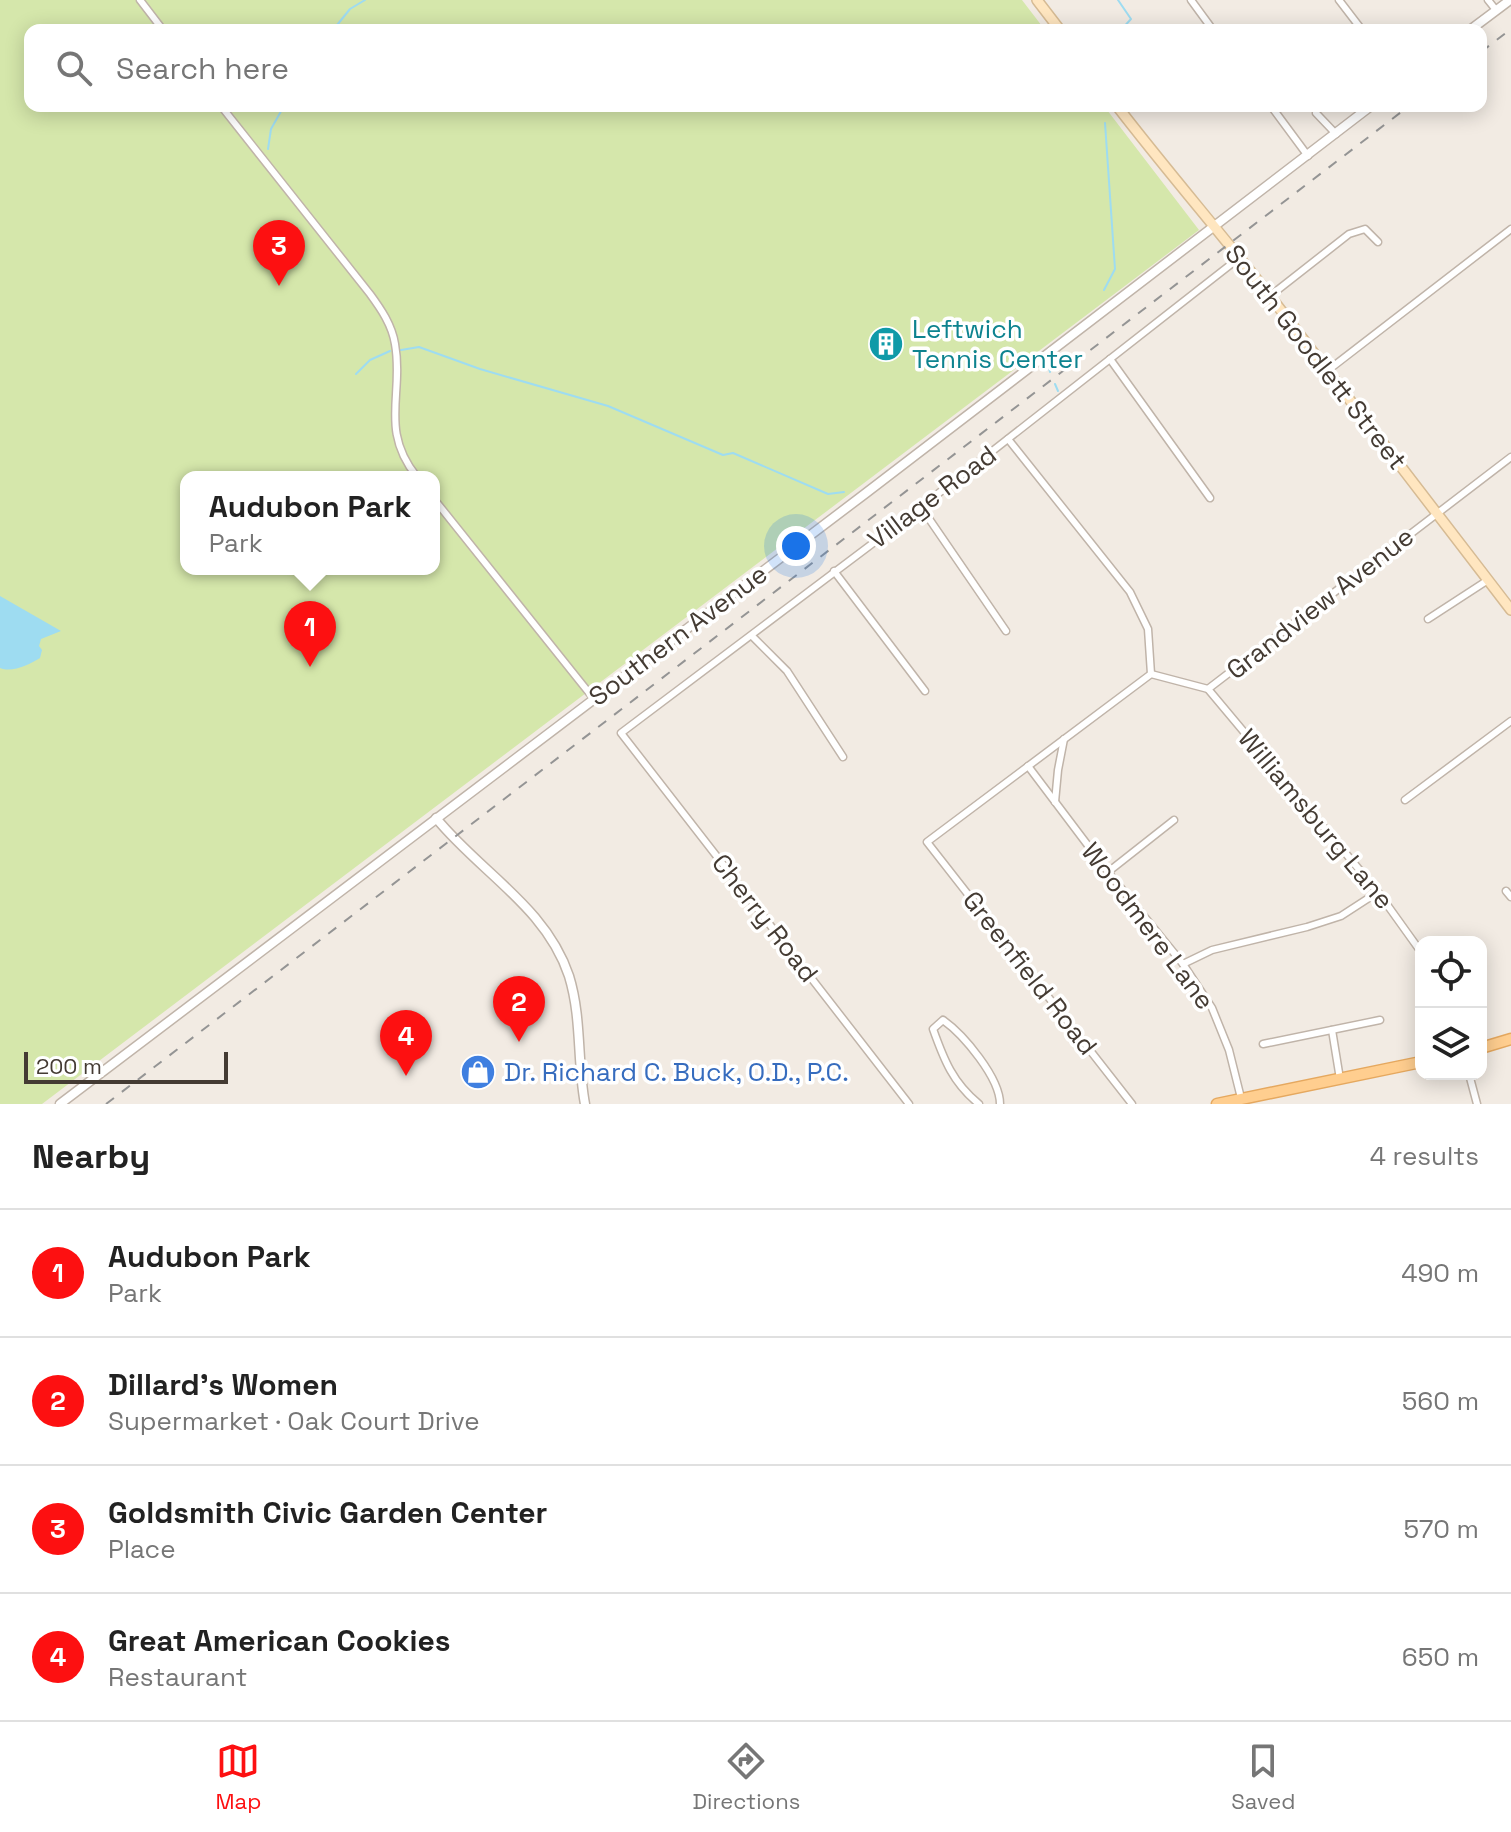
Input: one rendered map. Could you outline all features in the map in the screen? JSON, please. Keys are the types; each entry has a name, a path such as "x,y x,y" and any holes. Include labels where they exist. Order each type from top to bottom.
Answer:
{"main road":[{"path":"1037,0 1055,24"},
{"name":"South Goodlett Street","path":"1122,112 1270,296 1511,610"},
{"path":"1487,1046 1511,1039"},
{"path":"1217,1104 1415,1063"}],"street":[{"path":"140,0 158,24"},
{"path":"1191,0 1209,24"},
{"path":"1339,0 1357,24"},
{"path":"1488,0 1496,10"},
{"path":"1478,24 1510,0"},
{"path":"226,112 370,294 387,320 396,346 394,409 399,448 413,471"},
{"path":"1275,112 1308,156"},
{"name":"Southern Avenue","path":"60,1104 1364,112"},
{"path":"1316,113 1336,134"},
{"path":"1270,296 1349,234 1365,229 1378,242"},
{"path":"1327,372 1511,229"},
{"name":"Village Road","path":"621,733 921,507 1239,258"},
{"path":"1110,359 1210,498"},
{"path":"1008,439 1130,592 1148,629 1151,674 1028,766"},
{"name":"Grandview Avenue","path":"1151,674 1208,689 1511,457"},
{"path":"440,506 594,699"},
{"path":"921,507 1006,631"},
{"path":"834,571 925,691"},
{"path":"1428,619 1488,580"},
{"path":"752,636 787,671 843,757"},
{"name":"Williamsburg Lane","path":"1208,689 1378,892 1415,944"},
{"path":"1405,800 1511,721"},
{"name":"Cherry Road","path":"621,733 909,1104"},
{"path":"1055,802 1064,739"},
{"name":"Woodmere Lane","path":"1028,766 1183,964 1212,1008 1229,1050 1241,1098"},
{"name":"Greenfield Road","path":"1028,766 927,842 1132,1104"},
{"path":"436,818 452,838 536,918 551,940 568,976 578,1019 585,1104"},
{"path":"1108,872 1174,820"},
{"path":"1183,964 1225,946 1341,916 1378,892"},
{"path":"979,1104 962,1091 944,1059 933,1029 943,1020 958,1030 981,1061 1000,1092 1000,1104"},
{"path":"1263,1044 1380,1020"},
{"path":"1332,1030 1340,1079"},
{"path":"1471,1080 1477,1104"}],"green space":[{"path":"0,0 1022,0 1040,24 24,24 24,112 1109,112 1199,230 42,1104 0,1104"}],"water":[{"path":"0,596 61,631 41,639 40,658 26,666 0,668"}],"waterway":[{"path":"338,24 350,9 365,0"},
{"path":"1118,0 1131,19 1126,24"},
{"path":"268,149 271,129 281,112"},
{"path":"1104,290 1115,269 1105,123"},
{"path":"401,350 419,347 480,369 608,406 723,455 733,453 828,494 844,492"},
{"path":"356,374 370,360 390,351"},
{"path":"1048,364 1050,372"},
{"path":"1055,384 1058,391"}],"railway":[{"path":"1487,47 1511,29"},
{"path":"106,1104 1401,112"}],"place":[{"name":"Goldsmith Civic Garden Center","path":"279,286"},
{"name":"Leftwich Tennis Center","path":"886,344"},
{"name":"Audubon Park","path":"310,667"},
{"name":"Dillard's Women","path":"519,1042"},
{"name":"Dr. Richard C. Buck, O.D., P.C.","path":"478,1072"},
{"name":"Great American Cookies","path":"406,1076"}]}
